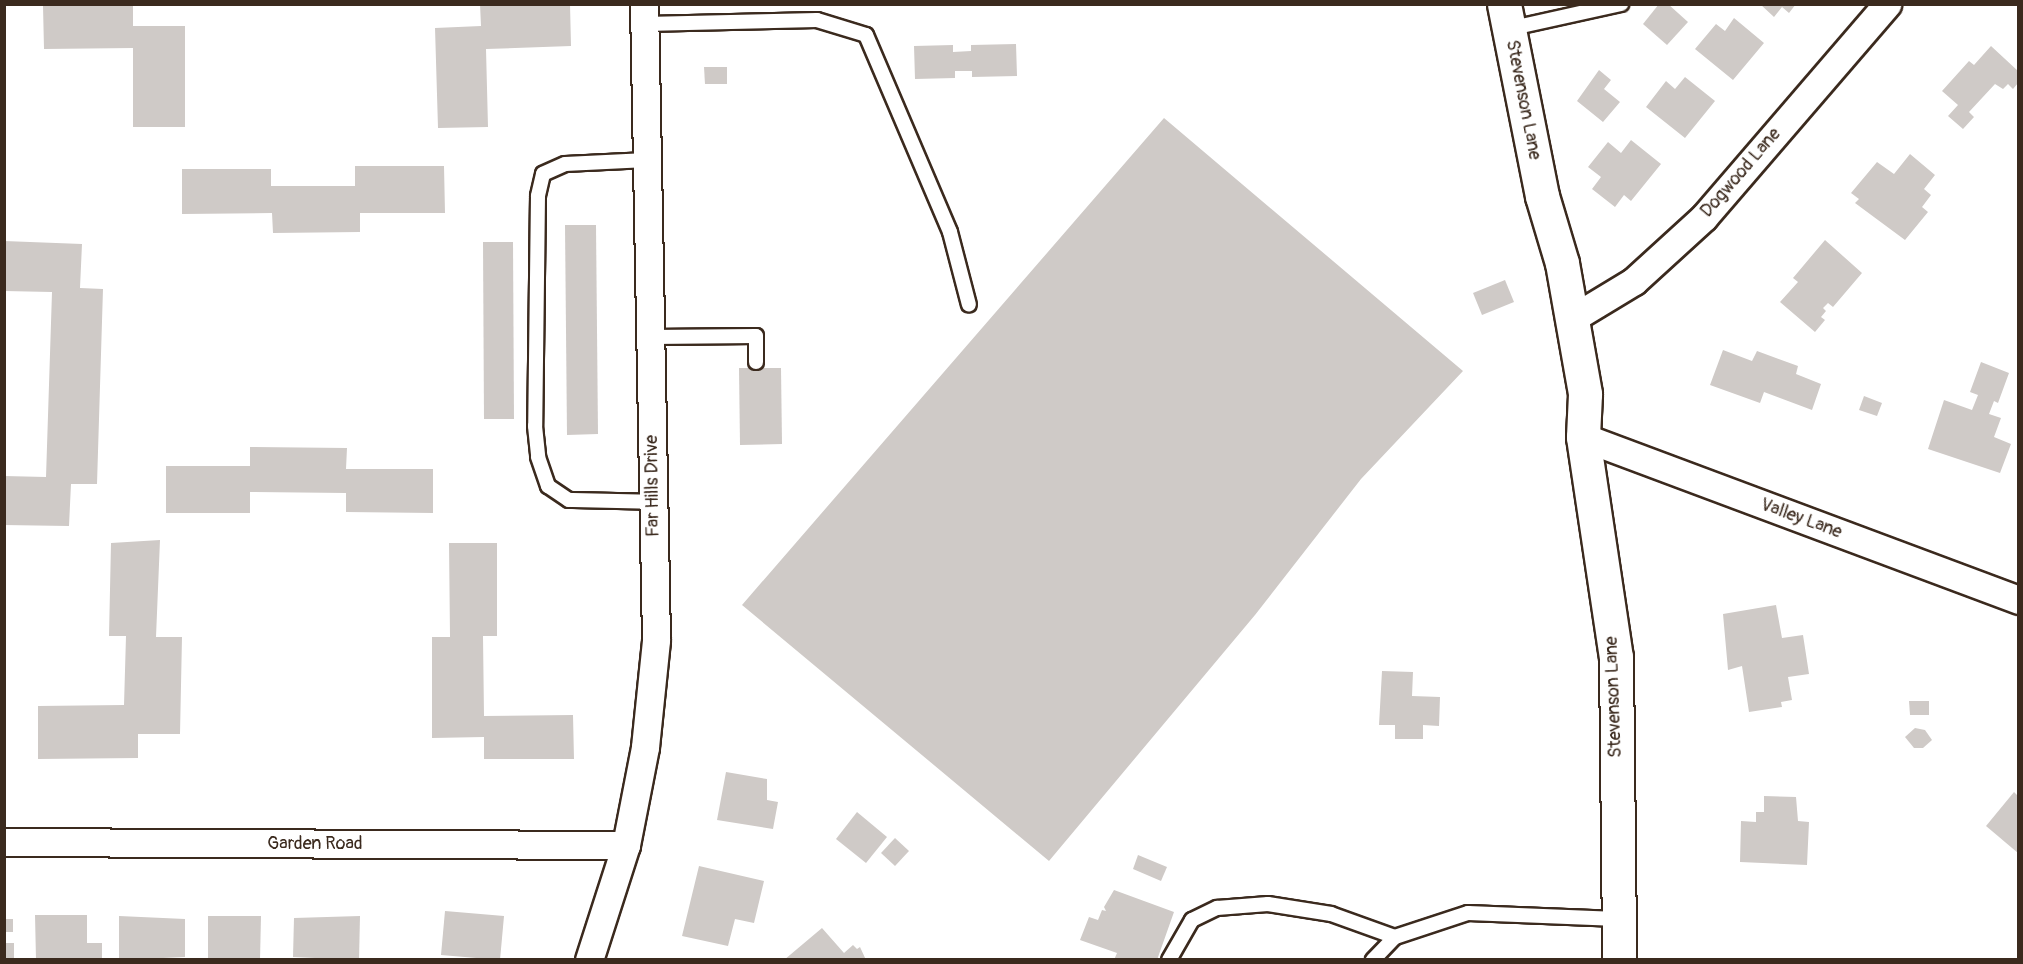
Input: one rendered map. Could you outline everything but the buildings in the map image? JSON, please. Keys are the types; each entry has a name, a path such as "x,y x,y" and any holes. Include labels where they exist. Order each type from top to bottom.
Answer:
{"street":[{"name":"Dogwood Lane","path":"1574,318 1634,281 1704,218 1887,4"},
{"name":"Far Hills Drive","path":"589,960 626,845 653,685 654,502 645,14"},
{"name":"Stevenson Lane","path":"1506,17 1542,196 1574,318 1585,394 1583,437 1616,657 1619,960"},
{"name":"Stevenson Lane","path":"1542,196 1543,265 1566,396 1583,437"},
{"name":"Valley Lane","path":"1583,437 2019,600"},
{"name":"Garden Road","path":"4,842 626,845"}],"lane":[{"path":"1506,17 1622,4"},
{"path":"645,14 817,20 866,35 950,232 969,305"},
{"path":"647,160 564,164 543,174 538,196 535,426 538,457 548,486 569,500 654,502"},
{"path":"651,337 756,336 756,363"},
{"path":"1169,960 1192,920 1217,908 1268,904 1331,914 1395,937"},
{"path":"1373,960 1395,937 1468,913 1618,919"}]}
